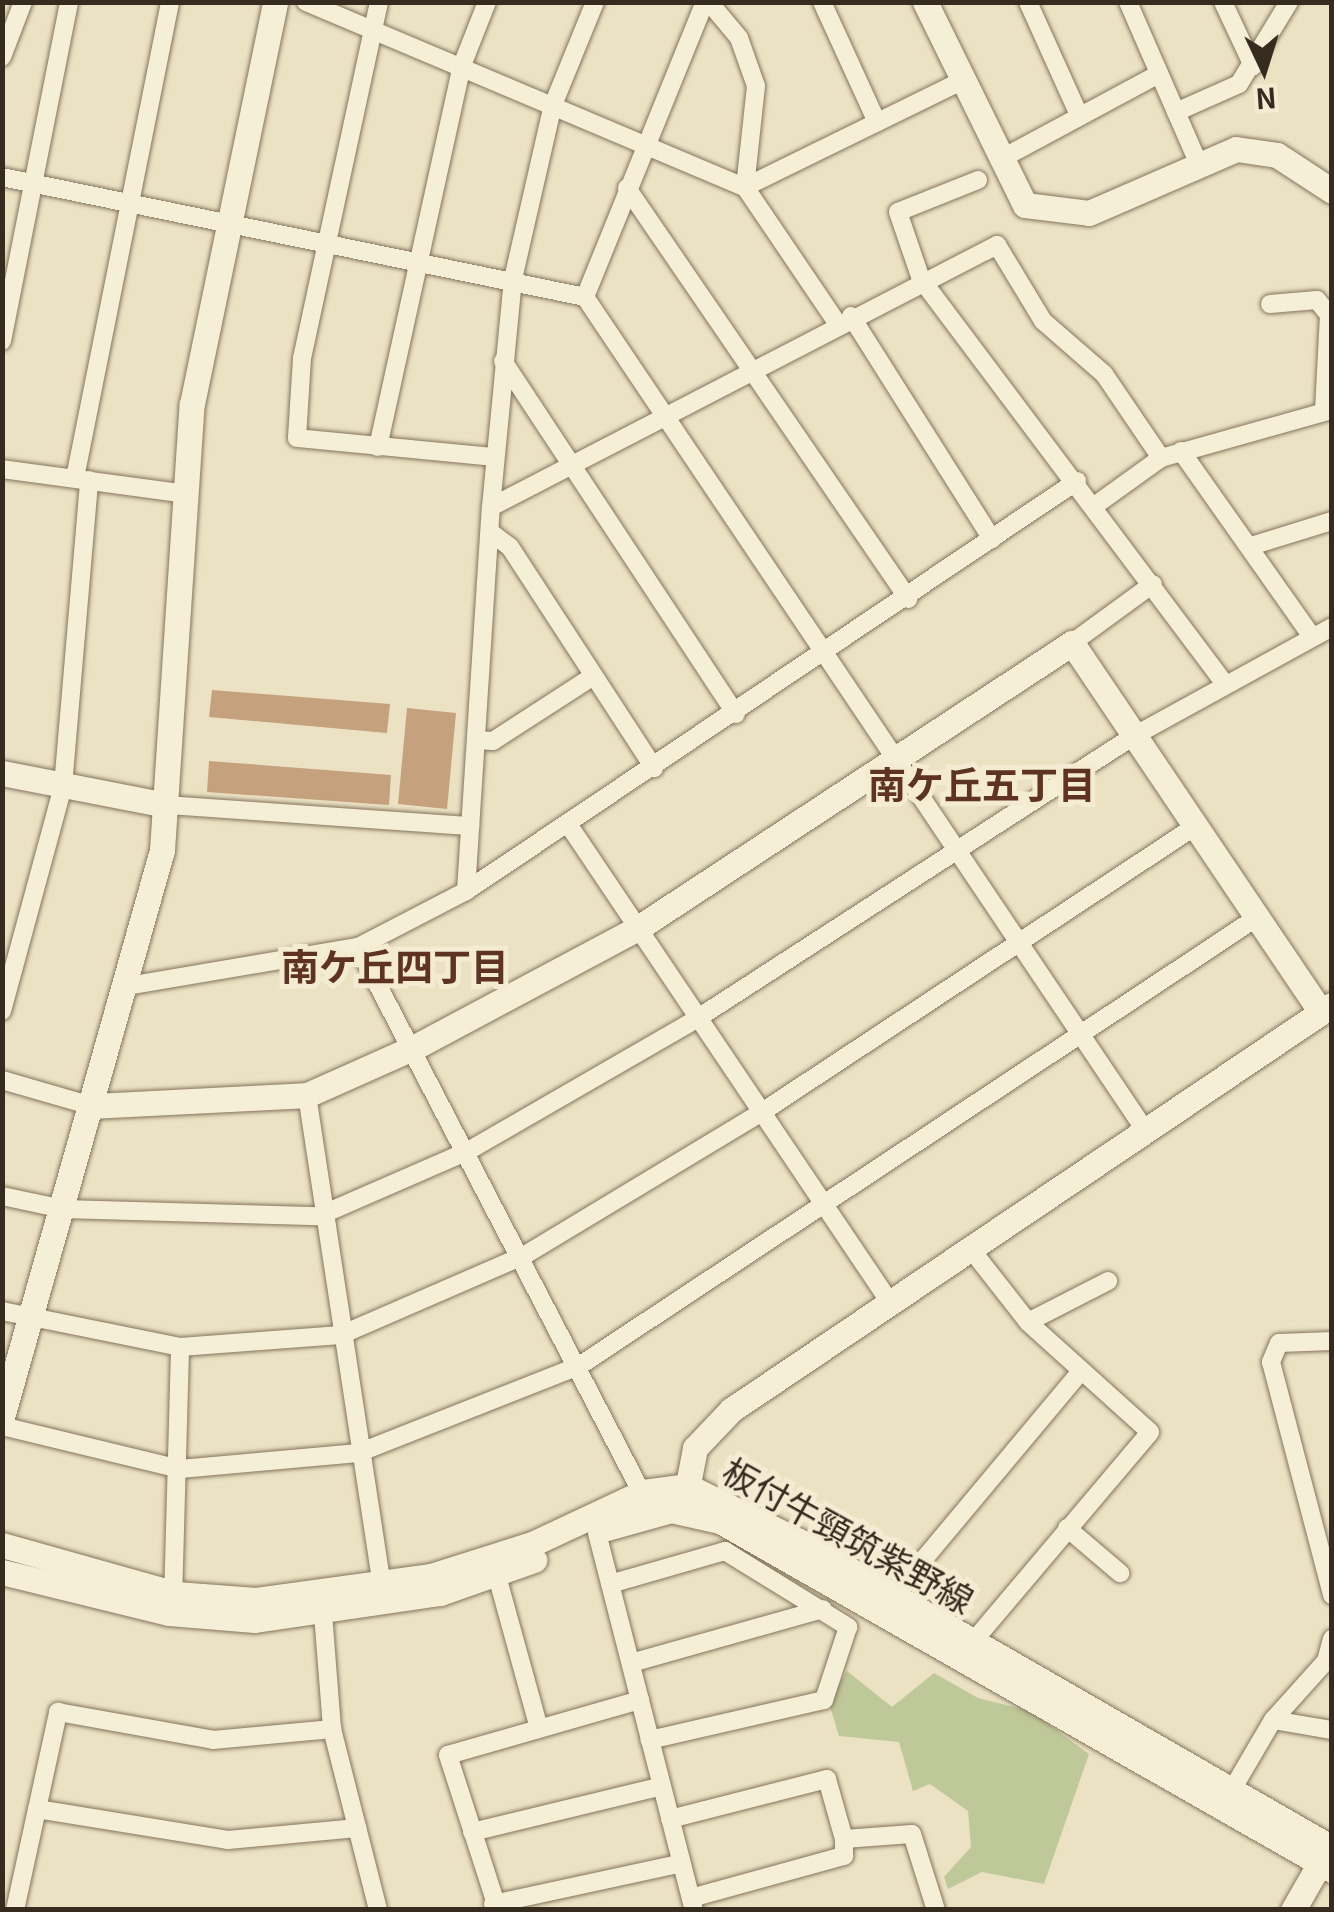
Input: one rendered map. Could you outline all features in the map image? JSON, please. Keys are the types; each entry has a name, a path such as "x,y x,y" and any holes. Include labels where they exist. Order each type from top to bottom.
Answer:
{"street":[{"path":"2,57 22,2"},
{"path":"2,341 70,2"},
{"path":"2,1011 63,786 82,480 128,202 170,2"},
{"path":"2,1417 127,986 167,805 192,404 276,2"},
{"path":"306,2 745,187 844,320 992,539"},
{"path":"379,2 368,28 324,241 297,438 494,457"},
{"path":"378,447 461,68 487,2"},
{"path":"466,891 494,457 512,279 553,105 596,2"},
{"path":"584,297 707,2 739,38 756,86 745,187"},
{"path":"822,2 878,122"},
{"path":"925,2 959,82 1024,204 1066,217 1236,150 1276,155 1332,190"},
{"path":"1028,2 1079,115"},
{"path":"1128,2 1198,162"},
{"path":"1223,2 1252,66"},
{"path":"1176,112 1238,84 1289,2"},
{"path":"999,160 1160,74"},
{"path":"745,187 959,82"},
{"path":"2,177 512,279 584,297 822,658 1144,1130"},
{"path":"978,180 898,212 920,279 1098,504 1225,684"},
{"path":"627,188 908,599"},
{"path":"491,508 920,279 997,245 1043,321 1104,374 1161,458"},
{"path":"1098,504 1161,458 1328,410 1328,315 1317,300 1270,304"},
{"path":"503,361 575,464 736,714"},
{"path":"1181,451 1310,634"},
{"path":"2,469 187,494"},
{"path":"127,986 358,948 466,891 822,658 1076,481"},
{"path":"1251,546 1332,521"},
{"path":"490,532 510,547 654,768"},
{"path":"2,1080 92,1106 307,1095 416,1047 638,928 1072,643 1153,584"},
{"path":"2,1196 63,1209 320,1216 468,1151 698,1018 1132,738 1310,634 1332,627"},
{"path":"685,1498 695,1448 731,1410 1326,1009 1256,918 1072,643"},
{"path":"476,740 493,741 592,678"},
{"path":"2,772 167,805 470,826"},
{"path":"568,824 889,1301"},
{"path":"2,1311 180,1348 341,1336 525,1255 762,1112 1194,827"},
{"path":"2,1426 180,1470 358,1453 579,1366 827,1209 1256,918"},
{"path":"358,948 416,1047 525,1255 646,1502"},
{"path":"307,1095 320,1216 383,1595"},
{"path":"966,1650 1150,1432 1078,1375 1028,1322 970,1248"},
{"path":"1028,1322 1108,1281"},
{"path":"1332,1341 1279,1344 1271,1362 1332,1595"},
{"path":"173,1604 180,1470 180,1348"},
{"path":"893,1596 1078,1375"},
{"name":"板付牛頸筑紫野線","path":"685,1498 720,1521 966,1650 1328,1857"},
{"name":"板付牛頸筑紫野線","path":"494,1567 646,1502 685,1498 893,1596 966,1650"},
{"name":"板付牛頸筑紫野線","path":"2,1572 173,1604 322,1602 383,1595 494,1567 597,1533 646,1502"},
{"path":"1067,1528 1120,1573"},
{"path":"597,1533 631,1663 650,1740 670,1819 682,1864 692,1904 844,1856 844,1839 827,1779 670,1819"},
{"name":"板付牛頸筑紫野線","path":"2,1545 173,1604"},
{"path":"610,1584 725,1551 848,1627 824,1700 650,1740"},
{"path":"494,1567 538,1728"},
{"path":"322,1602 332,1730 378,1910"},
{"path":"631,1663 823,1609"},
{"path":"1227,1799 1273,1720 1326,1661 1332,1639"},
{"path":"640,1700 448,1755 496,1907 682,1864"},
{"path":"13,1908 58,1712 213,1740 332,1730"},
{"path":"1273,1720 1332,1730"},
{"path":"472,1832 662,1786"},
{"path":"36,1810 228,1840 357,1828"},
{"path":"844,1839 912,1834 936,1910"},
{"path":"1293,1910 1328,1857"}],"green space":[{"path":"847,1671 892,1707 934,1673 978,1698 1030,1711 1089,1754 1044,1884 982,1872 948,1889 944,1877 971,1847 968,1811 930,1784 913,1791 899,1742 839,1736 823,1684 838,1686"}],"building":[{"path":"212,690 390,704 387,733 209,717"},
{"path":"407,708 456,713 447,809 398,804"},
{"path":"209,761 391,775 389,805 207,792"}],"district":[{"name":"南ケ丘五丁目","path":"982,783"},
{"name":"南ケ丘四丁目","path":"395,965"}]}
